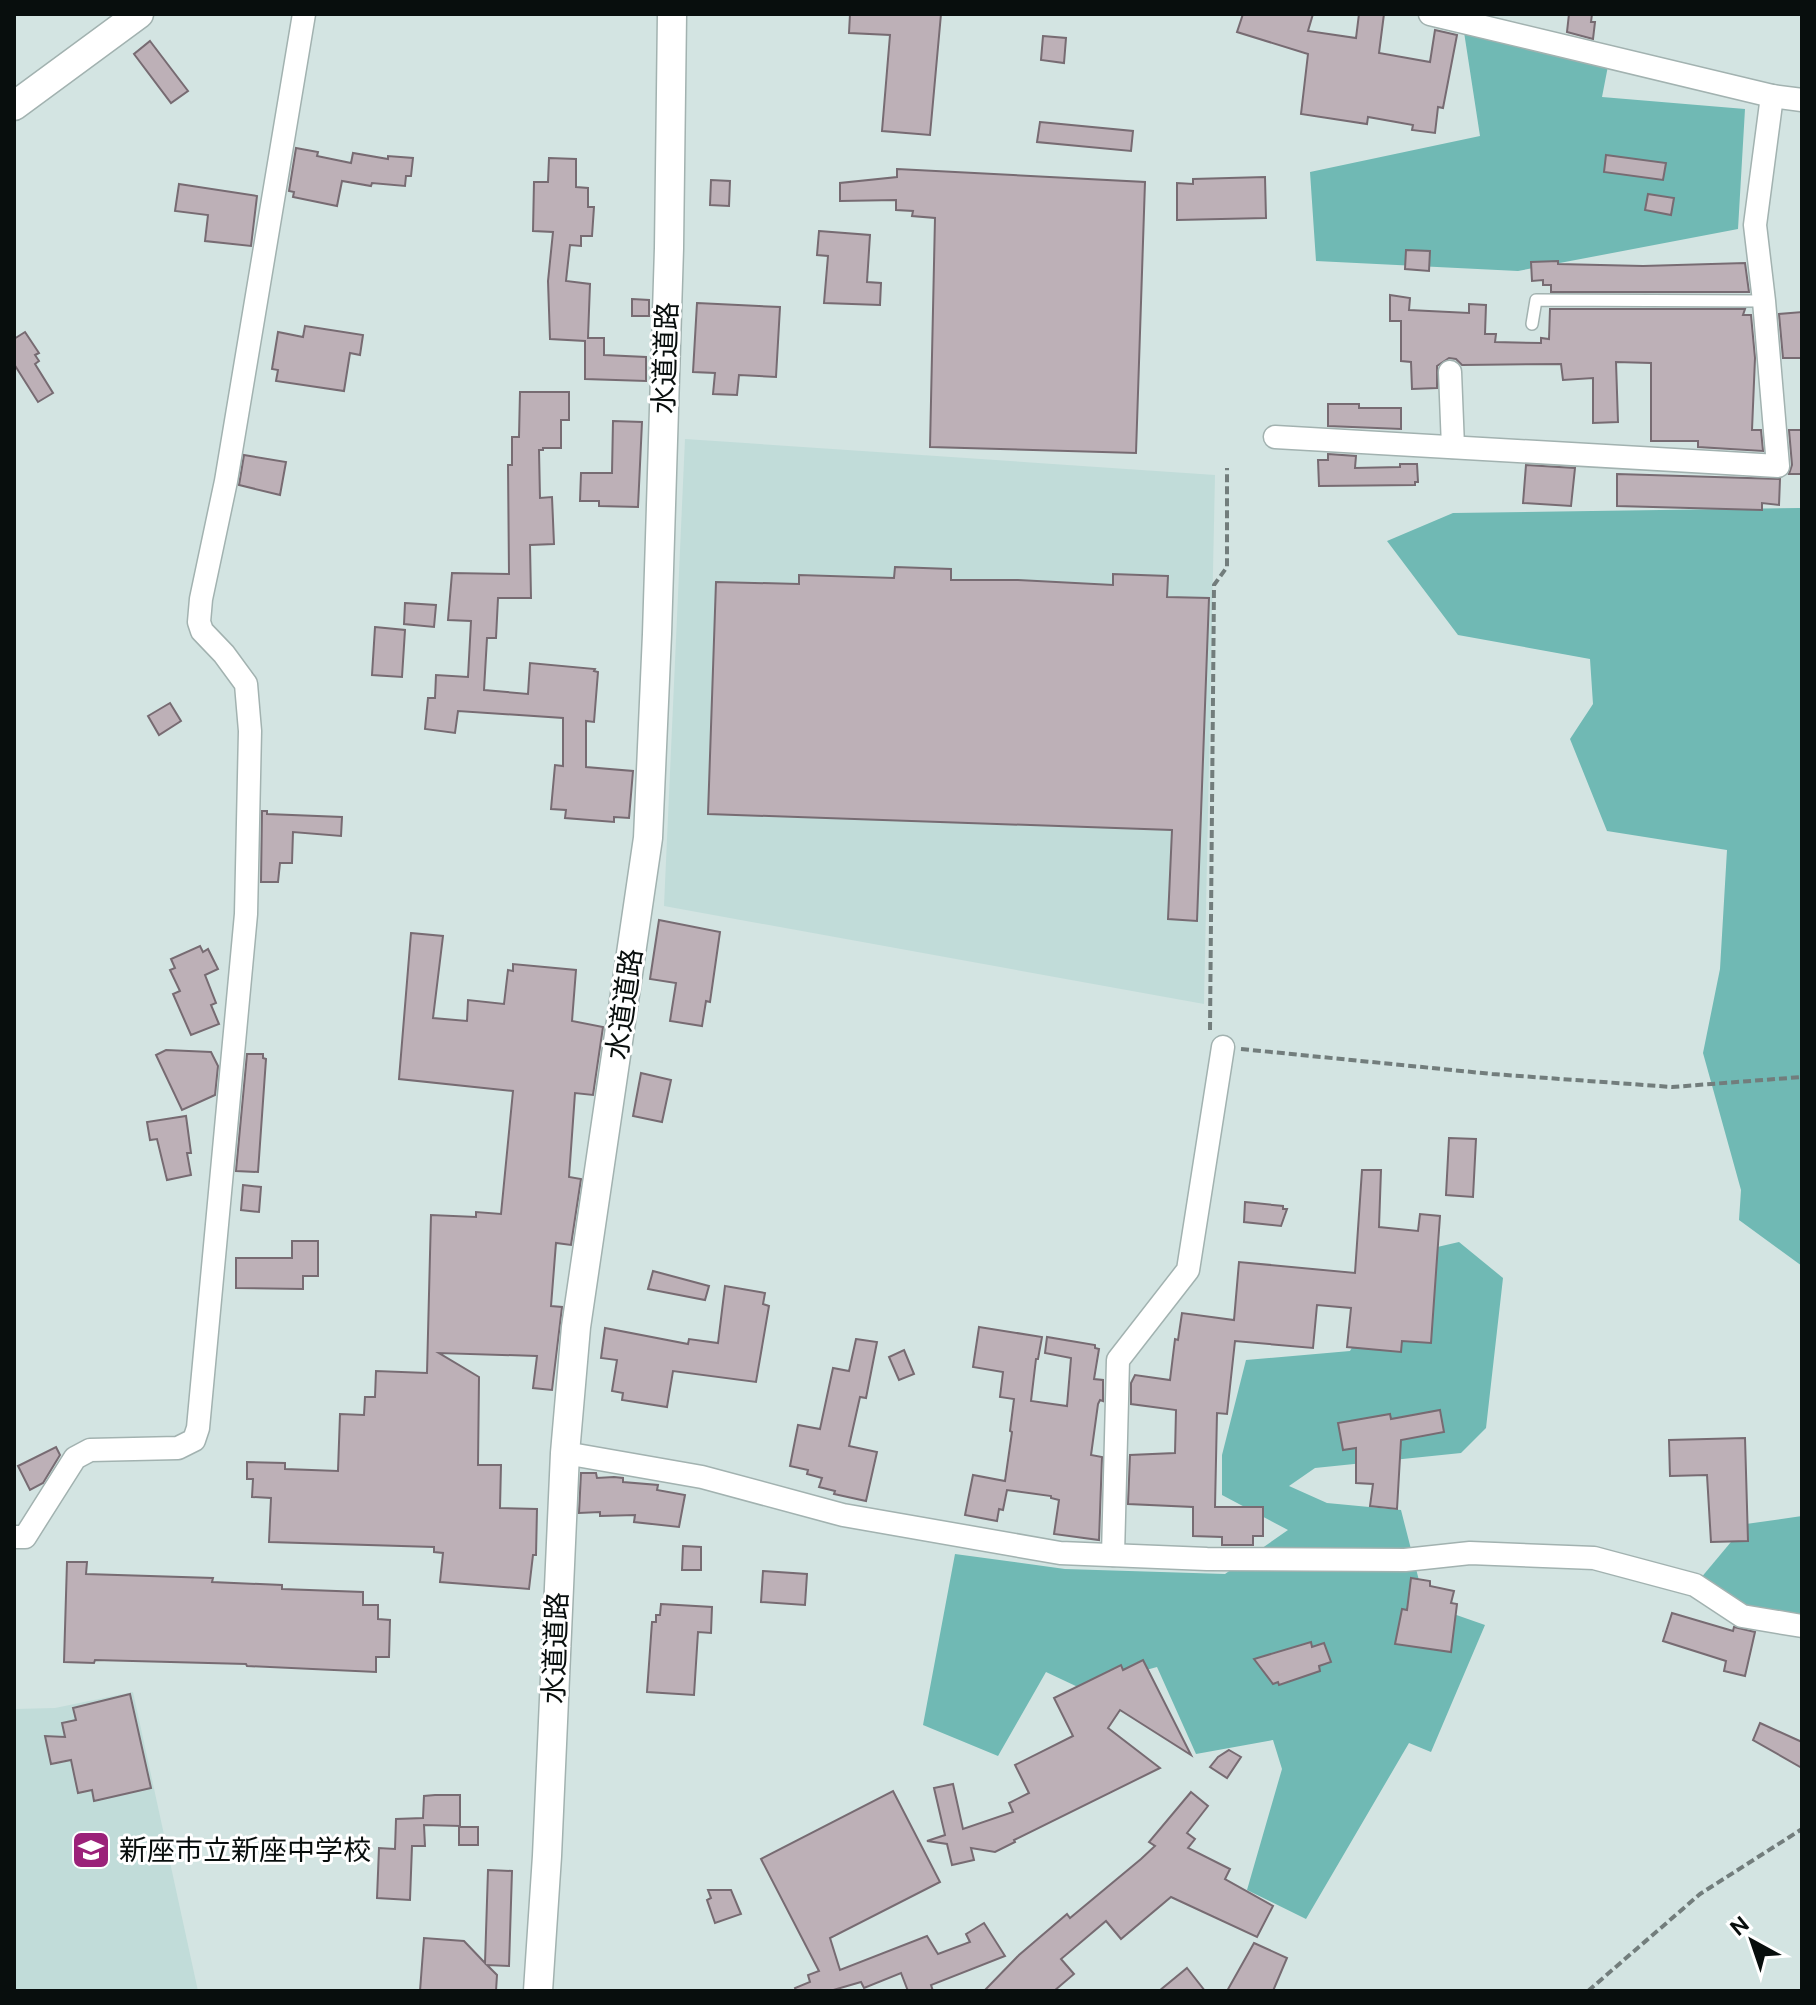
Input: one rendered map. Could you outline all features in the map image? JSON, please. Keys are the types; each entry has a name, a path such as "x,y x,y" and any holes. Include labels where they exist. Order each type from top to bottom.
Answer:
{"street":[{"path":"14,106 139,14"},
{"path":"14,1537 25,1537 75,1458 90,1450 178,1448 194,1440 198,1428 246,914 250,731 246,684 202,631 199,622 226,481 304,14"},
{"name":"水道道路","path":"538,1991 565,1453 576,1327 648,838 661,526 672,14"},
{"path":"1430,14 1772,96 1802,100"},
{"path":"1275,437 1778,466 1755,225 1772,96"},
{"path":"1450,372 1453,447"},
{"path":"1113,1555 1118,1360 1188,1270 1223,1047"},
{"path":"565,1453 702,1477 843,1515 1060,1553 1207,1559 1405,1560 1470,1553 1594,1558 1695,1585 1742,1616 1802,1626"}],"lane":[{"path":"1532,324 1536,300 1764,301"}],"path":[{"path":"1227,468 1227,567 1214,585 1210,1030 1223,1047 1492,1074 1672,1087 1802,1077"},
{"path":"1588,1991 1700,1894 1802,1829"}],"shaded area":[{"path":"1464,32 1608,66 1602,97 1745,109 1738,229 1518,271 1316,261 1310,172 1480,136"},
{"path":"685,439 1215,475 1204,1004 664,906"},
{"path":"1802,449 1802,1266 1739,1220 1741,1190 1703,1053 1720,969 1727,850 1607,831 1570,739 1593,704 1590,659 1458,635 1387,541 1453,513 1800,508"},
{"path":"1459,1242 1503,1278 1486,1428 1461,1453 1315,1468 1289,1486 1327,1503 1401,1510 1425,1604 1485,1625 1431,1752 1409,1743 1306,1919 1247,1890 1282,1769 1273,1740 1196,1754 1157,1667 1080,1688 1046,1672 998,1756 923,1725 955,1554 1065,1569 1225,1574 1288,1530 1222,1495 1222,1455 1246,1360 1350,1351 1407,1254"},
{"path":"1802,1516 1802,1617 1742,1616 1695,1585 1746,1524"},
{"name":"新座市立新座中学校","path":"133,1692 198,1991 14,1991 14,1709 55,1708"}],"building":[{"path":"850,14 941,14 930,135 882,131 890,35 849,33"},
{"path":"1243,14 1313,14 1308,31 1356,38 1359,14 1384,14 1379,53 1430,62 1435,30 1457,35 1443,108 1438,107 1435,133 1412,130 1413,125 1368,117 1367,124 1301,114 1308,54 1237,32"},
{"path":"1569,14 1592,14 1591,22 1595,22 1593,39 1567,32"},
{"path":"1043,36 1066,38 1064,63 1041,60"},
{"path":"150,41 188,91 171,103 134,54"},
{"path":"1040,122 1133,131 1131,151 1037,142"},
{"path":"296,148 351,163 353,153 388,159 388,156 413,158 411,176 406,176 405,186 372,183 371,186 342,181 337,206 293,197 294,192 289,191"},
{"path":"1606,155 1666,163 1663,180 1604,172"},
{"path":"549,158 576,159 576,187 588,188 588,207 594,207 592,236 581,236 581,246 570,245 566,281 590,284 588,338 604,338 604,355 646,357 646,381 585,379 585,341 550,339 548,281 553,232 533,231 534,182 548,182"},
{"path":"897,169 1145,182 1136,453 930,447 935,218 912,216 913,211 896,210 896,200 840,201 840,183 897,177"},
{"path":"1265,177 1266,218 1177,220 1177,183 1193,184 1193,179"},
{"path":"711,180 730,181 729,206 710,205"},
{"path":"179,184 257,196 251,246 205,241 208,215 175,211"},
{"path":"1648,194 1674,198 1671,215 1645,210"},
{"path":"819,231 870,235 867,282 881,283 880,305 824,303 828,256 817,255"},
{"path":"1406,250 1430,251 1429,271 1405,269"},
{"path":"1558,261 1558,264 1643,266 1745,263 1749,292 1551,292 1551,285 1543,285 1543,280 1532,281 1531,262"},
{"path":"1390,295 1410,298 1409,310 1469,313 1469,304 1486,305 1485,334 1496,334 1495,342 1541,343 1541,338 1549,339 1550,309 1745,309 1743,315 1751,315 1755,358 1752,430 1761,430 1763,451 1698,447 1698,441 1651,441 1651,363 1616,362 1618,422 1593,423 1593,378 1563,380 1561,364 1462,365 1456,359 1449,358 1437,366 1437,388 1412,389 1411,362 1401,361 1401,321 1390,321"},
{"path":"632,299 649,300 649,316 632,316"},
{"path":"697,303 780,307 776,377 739,375 737,395 713,394 715,373 693,372"},
{"path":"1802,312 1802,358 1783,358 1779,314"},
{"path":"305,326 363,335 360,355 350,353 344,391 276,381 278,370 272,369 278,332 303,337"},
{"path":"25,332 39,353 35,355 39,361 35,364 53,393 38,402 14,364 14,339"},
{"path":"520,392 569,392 569,420 561,420 561,448 539,450 540,498 552,497 554,544 530,545 531,598 498,598 496,638 487,638 484,690 528,694 530,663 595,669 598,672 594,722 586,721 586,767 633,771 629,818 614,817 614,822 565,818 566,810 551,809 555,765 563,766 563,718 458,711 455,733 425,729 428,698 435,698 436,675 468,677 471,621 448,620 452,573 509,574 508,465 512,465 512,437 519,437"},
{"path":"1328,404 1401,408 1401,429 1328,426"},
{"path":"613,421 642,422 638,507 599,506 599,501 580,501 581,473 612,473"},
{"path":"1789,430 1802,430 1802,474 1789,474 1792,465"},
{"path":"1328,454 1356,456 1355,468 1417,464 1418,482 1415,485 1319,486 1318,460 1328,460"},
{"path":"244,455 286,462 280,495 239,485"},
{"path":"1526,465 1575,468 1571,506 1523,503"},
{"path":"1617,474 1780,479 1779,505 1762,503 1762,510 1617,506"},
{"path":"895,567 951,569 951,580 1113,585 1113,574 1168,576 1167,597 1209,598 1197,921 1168,919 1172,830 708,814 716,582 799,584 799,575 894,578"},
{"path":"405,603 436,605 434,627 404,624"},
{"path":"375,627 405,630 402,677 372,675"},
{"path":"170,703 181,721 159,735 148,716"},
{"path":"262,811 267,811 267,814 342,817 341,836 293,832 292,863 280,863 278,882 261,882"},
{"path":"659,920 720,932 710,1002 706,1001 702,1026 670,1021 676,983 650,979"},
{"path":"411,933 443,936 433,1018 467,1021 468,1000 504,1004 508,970 513,971 513,964 576,970 572,1021 603,1027 593,1095 575,1093 569,1177 581,1179 571,1245 556,1243 551,1306 562,1307 552,1390 533,1388 537,1356 439,1353 479,1377 478,1465 501,1465 500,1508 537,1509 536,1555 533,1555 529,1589 440,1582 443,1553 434,1552 434,1547 269,1542 271,1498 252,1497 253,1479 247,1479 247,1462 285,1463 285,1469 338,1471 340,1414 364,1415 365,1397 375,1397 376,1371 427,1373 431,1215 476,1217 476,1212 501,1214 513,1091 399,1079"},
{"path":"200,946 203,952 208,949 218,969 205,975 216,1003 211,1005 219,1024 191,1035 173,994 180,991 170,970 175,968 171,959"},
{"path":"166,1050 211,1052 218,1066 215,1095 182,1110 156,1055"},
{"path":"247,1054 263,1054 266,1059 258,1172 236,1171"},
{"path":"641,1073 671,1080 662,1122 633,1116"},
{"path":"186,1116 191,1175 167,1180 157,1139 150,1140 147,1122"},
{"path":"1449,1138 1476,1139 1473,1197 1446,1195"},
{"path":"1362,1170 1381,1170 1379,1227 1418,1231 1420,1214 1440,1216 1431,1343 1402,1341 1401,1352 1347,1347 1351,1308 1317,1305 1313,1348 1235,1341 1227,1414 1217,1413 1215,1507 1263,1507 1263,1536 1253,1536 1253,1545 1222,1545 1222,1537 1193,1536 1193,1507 1128,1504 1130,1455 1175,1453 1176,1410 1131,1404 1131,1383 1135,1375 1170,1380 1182,1313 1234,1320 1239,1262 1355,1273"},
{"path":"243,1185 261,1187 259,1212 241,1210"},
{"path":"1245,1202 1283,1206 1287,1209 1281,1226 1244,1222"},
{"path":"292,1241 318,1241 318,1276 303,1276 303,1289 236,1288 236,1258 292,1258"},
{"path":"653,1271 709,1286 705,1300 648,1289"},
{"path":"725,1286 765,1293 763,1304 769,1306 756,1382 673,1371 667,1407 622,1400 623,1393 612,1391 617,1360 601,1358 605,1328 688,1344 689,1339 718,1343"},
{"path":"979,1327 1042,1337 1031,1401 1067,1406 1071,1358 1045,1353 1047,1337 1095,1345 1099,1349 1094,1379 1103,1380 1103,1401 1100,1400 1098,1404 1091,1455 1102,1457 1099,1540 1054,1534 1059,1500 1051,1496 1007,1490 997,1521 965,1515 973,1475 1005,1481 1012,1432 1014,1399 1000,1397 1003,1372 973,1367"},
{"path":"856,1339 877,1342 866,1398 860,1397 849,1446 877,1452 866,1501 834,1494 835,1491 819,1487 822,1478 807,1474 808,1470 790,1466 798,1425 820,1429 833,1368 849,1371"},
{"path":"904,1350 914,1374 899,1380 889,1357"},
{"path":"1440,1410 1444,1432 1401,1440 1397,1509 1370,1506 1373,1484 1356,1483 1356,1448 1343,1450 1338,1423 1390,1414 1391,1419"},
{"path":"1745,1438 1748,1541 1711,1542 1707,1475 1670,1476 1669,1440"},
{"path":"56,1447 60,1455 43,1483 30,1490 18,1466"},
{"path":"581,1473 596,1473 597,1478 623,1478 623,1482 658,1485 657,1490 685,1495 679,1527 634,1522 635,1515 579,1513"},
{"path":"683,1546 701,1547 701,1570 682,1570"},
{"path":"67,1562 87,1562 86,1574 213,1578 212,1582 282,1585 282,1589 363,1592 363,1605 378,1605 378,1619 390,1620 389,1657 376,1657 376,1672 246,1664 64,1662"},
{"path":"763,1571 807,1574 805,1605 761,1602"},
{"path":"1411,1578 1430,1581 1430,1586 1454,1591 1451,1603 1457,1604 1451,1652 1395,1644 1402,1609 1407,1610"},
{"path":"661,1604 712,1607 711,1633 698,1632 694,1695 647,1692 652,1622 656,1622 656,1615 660,1615"},
{"path":"1672,1613 1733,1631 1734,1627 1755,1632 1745,1676 1724,1671 1726,1661 1663,1641"},
{"path":"1311,1642 1312,1647 1324,1643 1331,1662 1319,1666 1320,1671 1279,1685 1278,1682 1273,1684 1254,1659"},
{"path":"1143,1660 1191,1755 1120,1710 1108,1728 1160,1768 995,1852 971,1848 974,1860 952,1865 947,1844 927,1841 945,1835 934,1788 953,1784 963,1829 1013,1812 1009,1803 1029,1793 1015,1765 1073,1736 1054,1698 1121,1665 1123,1670"},
{"path":"130,1694 151,1788 94,1801 92,1790 78,1793 71,1760 51,1764 45,1736 65,1737 62,1723 76,1720 73,1708"},
{"path":"1760,1723 1802,1742 1802,1768 1753,1740"},
{"path":"1229,1750 1241,1757 1227,1778 1210,1767"},
{"path":"893,1791 940,1882 830,1938 840,1970 927,1936 938,1954 970,1942 966,1934 984,1923 1005,1956 931,1985 933,1991 908,1991 901,1973 864,1988 861,1982 830,1991 796,1991 795,1988 810,1982 808,1975 819,1971 761,1859"},
{"path":"1191,1792 1208,1806 1187,1833 1195,1839 1188,1848 1230,1869 1225,1879 1273,1906 1257,1937 1171,1897 1121,1939 1106,1921 1061,1959 1074,1974 1054,1991 984,1991 1019,1955 1067,1914 1070,1918 1155,1846 1149,1842"},
{"path":"460,1795 460,1826 424,1825 425,1846 412,1846 410,1900 377,1898 379,1848 395,1849 396,1819 423,1818 424,1796"},
{"path":"459,1827 478,1827 478,1845 459,1845"},
{"path":"488,1870 512,1871 509,1966 487,1965 497,1975 496,1991 420,1991 424,1938 464,1941 485,1963"},
{"path":"708,1890 731,1890 741,1914 715,1923 707,1900 711,1898"},
{"path":"1254,1943 1287,1958 1273,1991 1227,1991"},
{"path":"1187,1968 1205,1991 1159,1991"}],"place":[{"name":"新座市立新座中学校","path":"91,1850"}]}
